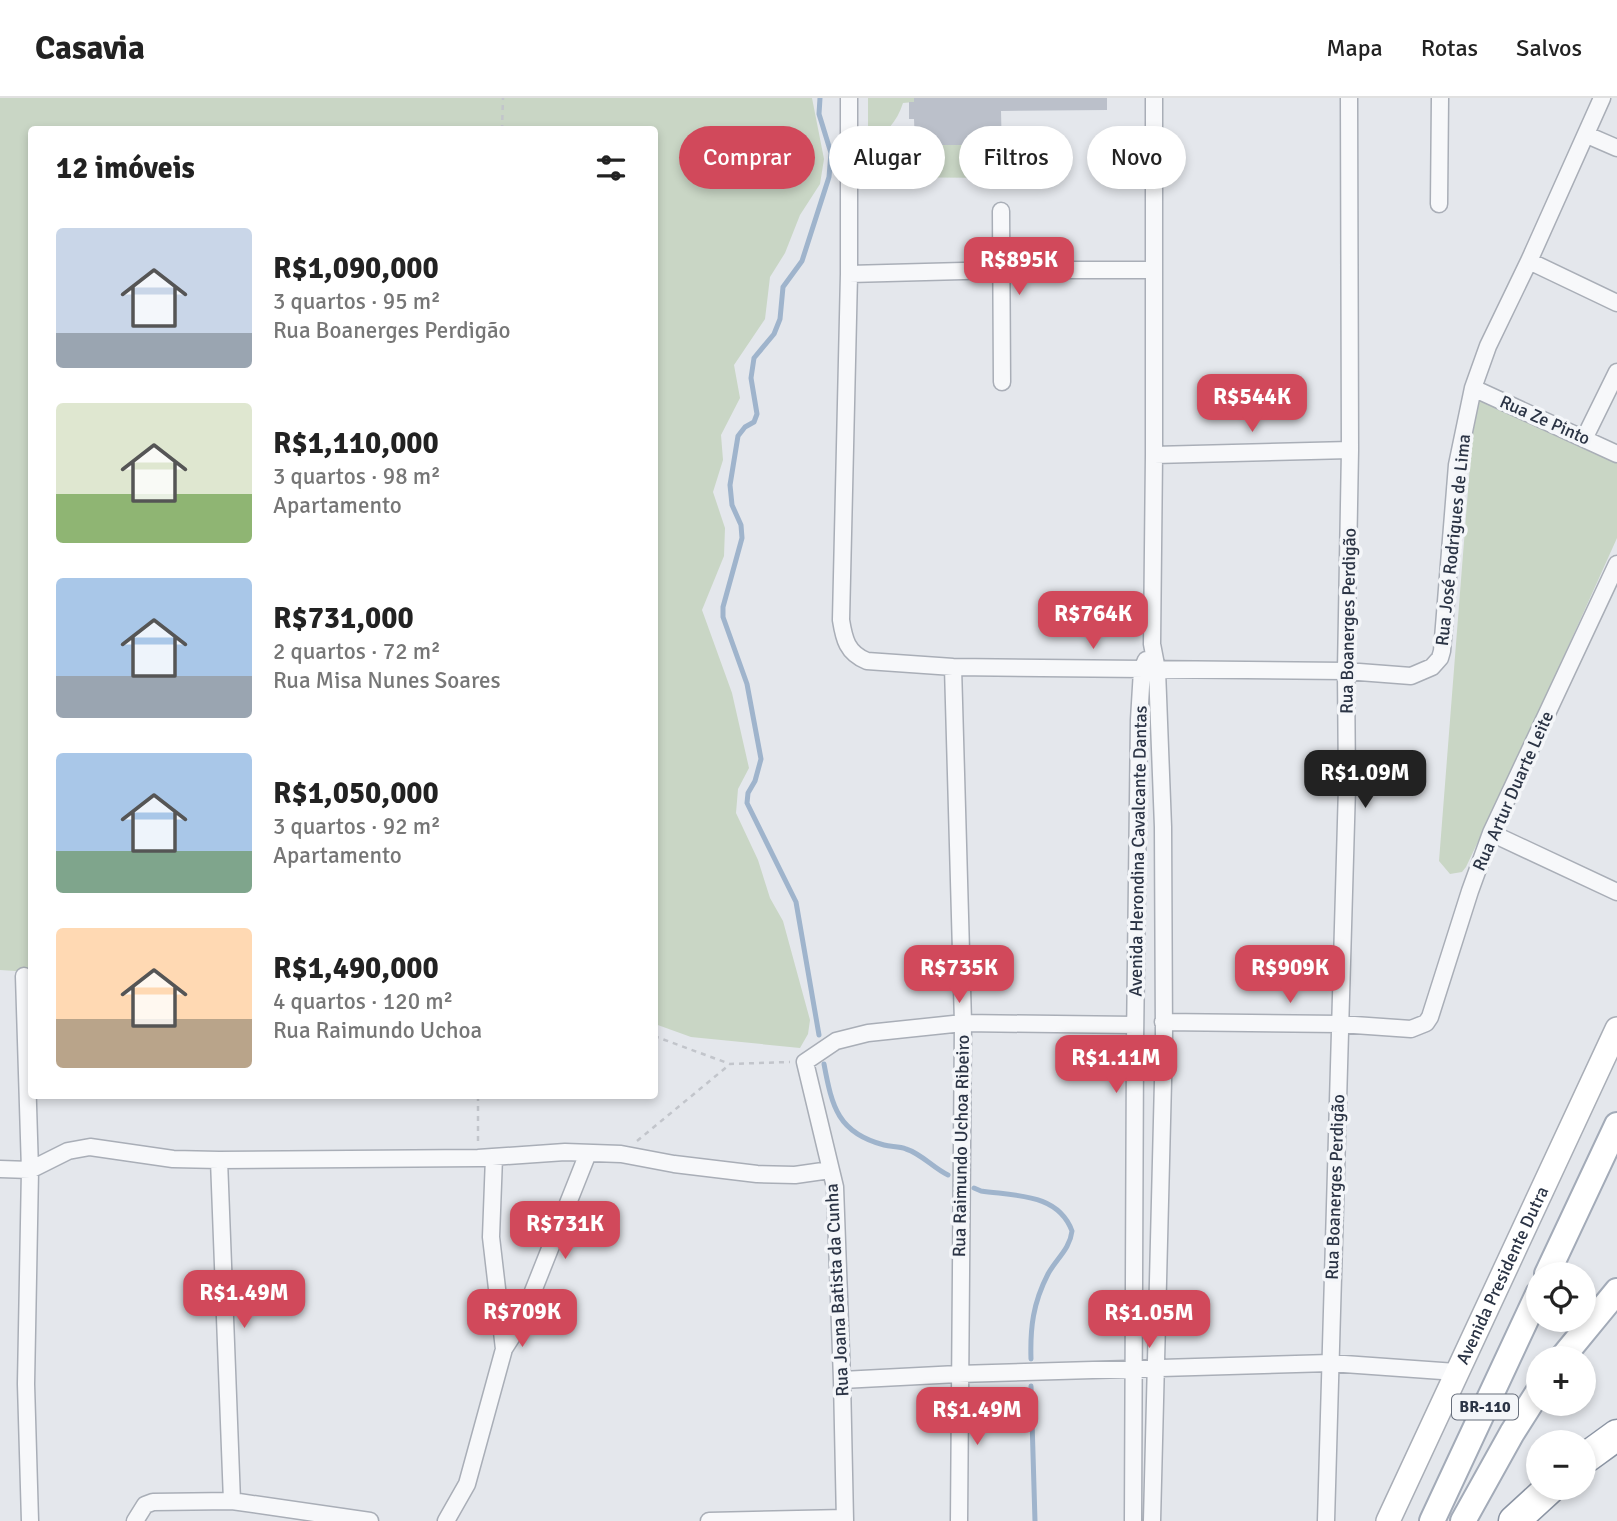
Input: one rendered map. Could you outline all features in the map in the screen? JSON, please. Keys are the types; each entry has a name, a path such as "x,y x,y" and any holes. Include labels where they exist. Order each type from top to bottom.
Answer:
{"highway":[{"path":"1596,1450 1617,1435"},
{"path":"1514,1521 1537,1500"}],"main road":[{"path":"1553,1262 1617,1125"},
{"path":"1572,1346 1617,1291"},
{"name":"BR-110","path":"1432,1521 1526,1319"},
{"path":"1463,1521 1526,1410"}],"street":[{"path":"849,98 849,274 841,620 846,643 858,657 867,661 953,667 1346,671"},
{"name":"Avenida Herondina Cavalcante Dantas","path":"1133,1521 1135,1025 1152,644 1154,98"},
{"name":"Rua Boanerges Perdigão","path":"1326,1521 1347,787 1349,98"},
{"path":"1439,204 1440,98"},
{"name":"Rua José Rodrigues de Lima","path":"1346,671 1411,676 1432,667 1440,658 1457,466 1472,388 1488,346 1602,98"},
{"path":"1587,135 1617,148"},
{"path":"1001,211 1002,382"},
{"path":"1529,261 1617,303"},
{"path":"849,274 1154,270"},
{"path":"1584,437 1617,372"},
{"name":"Rua Ze Pinto","path":"1472,388 1617,454"},
{"path":"1154,455 1350,450"},
{"name":"Rua Artur Duarte Leite","path":"1340,1024 1411,1029 1426,1023 1430,1017 1491,834 1617,564"},
{"name":"Rua Raimundo Uchoa Ribeiro","path":"953,667 962,1023 959,1521"},
{"name":"Avenida Herondina Cavalcante Dantas","path":"1149,670 1163,827 1164,1041 1152,1521"},
{"path":"1491,834 1616,888"},
{"path":"24,976 30,1170 26,1384 30,1521"},
{"path":"1163,1022 1340,1024"},
{"path":"805,1062 824,1048 852,1035 962,1023 1135,1025"},
{"name":"Avenida Presidente Dutra","path":"1388,1521 1617,1029"},
{"path":"1135,1043 1164,1041"},
{"name":"Rua Joana Batista da Cunha","path":"805,1062 835,1187 845,1519"},
{"path":"0,1169 30,1170 68,1150 82,1147 173,1159 219,1160 486,1158 565,1152 621,1154 674,1164 757,1174 795,1175 830,1170"},
{"path":"446,1521 467,1484 504,1349 520,1325 588,1153"},
{"path":"486,1158 491,1237 504,1349"},
{"path":"219,1160 232,1502"},
{"path":"842,1380 1330,1363 1456,1372"},
{"path":"135,1521 145,1505 153,1502 232,1502 370,1521"},
{"path":"709,1521 845,1519"}],"path":[{"path":"502,126 503,98"},
{"path":"658,1037 730,1064 805,1062"},
{"path":"621,1154 730,1064"},
{"path":"478,1099 486,1158"}],"green space":[{"path":"0,98 812,98 824,159 820,184 800,215 785,253 770,277 765,319 734,365 740,398 721,435 723,460 713,492 725,528 724,556 702,610 732,693 749,768 738,789 736,813 758,860 770,898 783,921 810,1020 808,1034 800,1048 691,1037 658,1025 658,126 28,126 28,972 0,970"},
{"path":"868,98 914,98 914,102 903,103 891,126 868,126"},
{"path":"945,145 959,145 959,178 945,178"},
{"path":"1478,399 1617,461 1617,538 1466,867 1462,872 1450,874 1439,861 1475,401"}],"building":[{"path":"914,98 1107,98 1107,110 1001,111 1001,126 959,126 959,145 945,145 945,126 914,126 914,119 909,119 909,102 914,102"}],"waterway":[{"path":"819,1035 796,902 747,803 761,759 747,684 723,617 723,607 742,538 741,525 732,505 730,485 738,436 745,427 754,422 757,414 751,378 754,358 774,334 780,319 783,287 802,261 829,177 831,153 819,114 820,98"},
{"path":"824,1064 834,1105 847,1125 869,1140 912,1151 948,1175"},
{"path":"974,1188 1046,1203 1057,1209 1072,1231 1066,1249 1048,1274 1039,1295 1032,1326 1031,1359"},
{"path":"1031,1386 1035,1521"}]}
